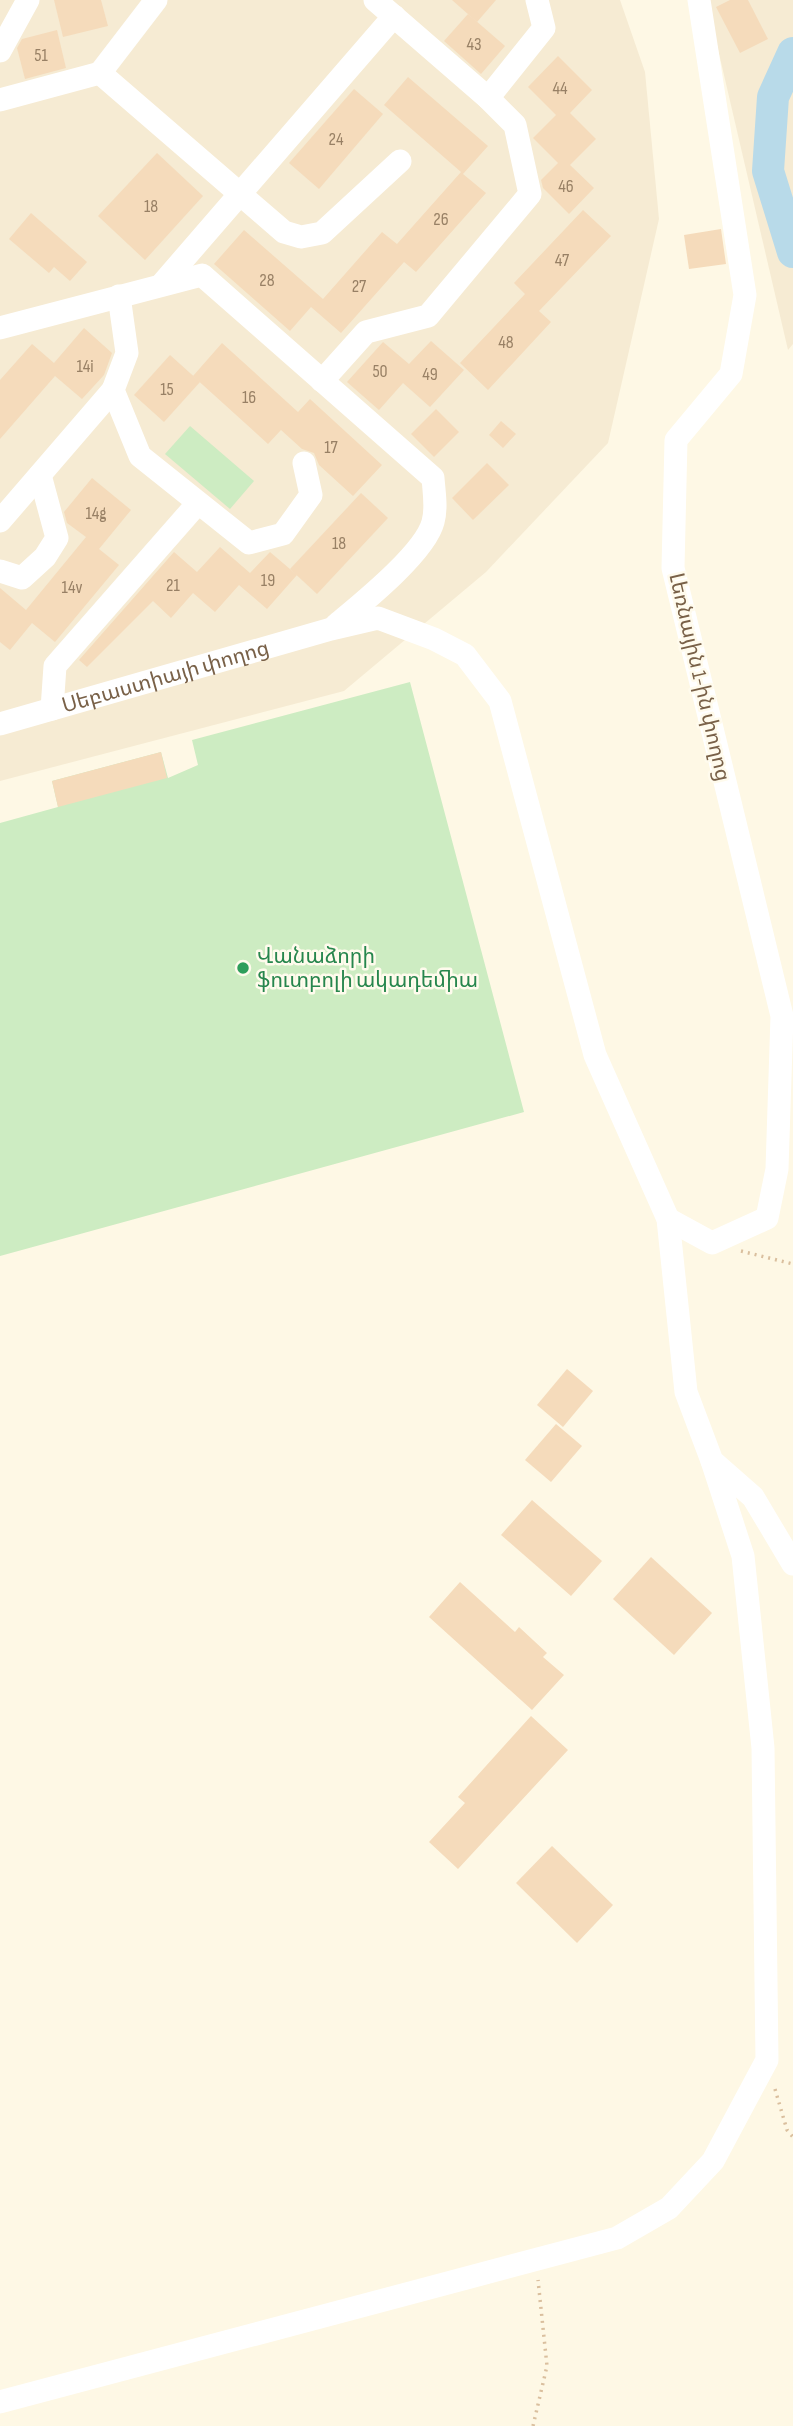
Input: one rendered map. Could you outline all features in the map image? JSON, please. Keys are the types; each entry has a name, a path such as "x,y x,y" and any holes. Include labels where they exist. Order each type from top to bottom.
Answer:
{"street":[{"path":"0,51 28,0"},
{"path":"0,100 100,73 156,0"},
{"path":"322,381 366,332 428,316 530,194 516,125 375,0"},
{"path":"488,98 544,28 537,0"},
{"name":"Լեռնային 1-ին փողոց","path":"699,0 745,295 731,374 676,440 673,568 782,1016 777,1169 767,1218 712,1243"},
{"path":"162,284 394,16"},
{"path":"100,73 284,232 302,237 323,233 400,161"},
{"path":"0,328 202,275 433,478 433,522 425,539 373,594 331,629"},
{"path":"0,521 113,390 128,353 119,296"},
{"path":"113,390 140,456 249,544 283,534 312,495 304,463"},
{"path":"0,571 22,578 45,556 57,538 40,475"},
{"path":"52,709 55,666 198,503"},
{"name":"Սեբաստիայի փողոց","path":"0,724 378,618 434,639 465,655 500,701 595,1055 668,1219 686,1392 743,1556 763,1748 767,2060"},
{"path":"668,1219 712,1243"},
{"path":"712,1461 753,1497 793,1564"},
{"path":"0,2402 617,2238 669,2208 713,2161 767,2060"}],"path":[{"path":"712,1243 793,1264"},
{"path":"767,2060 787,2130 793,2137"},
{"path":"534,2426 547,2366 536,2260"}],"shaded area":[{"path":"0,0 620,0 645,72 659,219 608,443 486,572 344,691 0,781"},
{"path":"709,0 793,0 793,344 788,350 710,15"}],"green space":[{"path":"190,426 254,481 230,509 165,454"},
{"name":"Վանաձորի ֆուտբոլի ակադեմիա","path":"410,682 524,1112 0,1256 0,823 58,807 52,781 161,752 168,778 198,765 192,740"}],"building":[{"path":"54,0 101,0 108,26 63,37"},
{"path":"452,0 496,0 477,22"},
{"path":"730,0 748,0 768,39 740,53 716,7"},
{"path":"468,14 505,46 481,74 444,41"},
{"path":"57,30 66,68 25,79 17,48 22,39"},
{"path":"558,56 592,90 570,113 596,139 570,165 594,188 569,214 543,188 541,180 558,163 533,138 556,115 528,87"},
{"path":"408,77 488,146 463,174 486,193 416,272 404,262 341,333 311,307 290,331 214,264 244,230 323,299 382,232 397,244 461,172 384,105"},
{"path":"354,89 383,114 319,189 289,163"},
{"path":"157,153 203,196 145,260 98,216"},
{"path":"583,210 611,236 539,311 551,322 488,390 460,363 525,294 514,283"},
{"path":"31,213 87,262 70,281 54,267 49,273 9,239"},
{"path":"721,229 726,264 689,269 684,235"},
{"path":"84,328 112,353 104,375 82,399 55,376 0,439 0,380 32,344 54,363"},
{"path":"431,341 464,370 430,407 403,383 379,410 347,382 383,342 409,364"},
{"path":"222,343 298,412 310,399 382,465 353,496 319,465 314,453 302,449 281,430 268,444 193,376"},
{"path":"170,355 200,382 164,422 134,395"},
{"path":"436,409 459,432 434,457 411,434"},
{"path":"501,421 516,434 503,448 489,435"},
{"path":"487,463 509,485 473,520 452,498"},
{"path":"92,478 131,510 99,549 119,565 55,642 32,623 10,650 0,642 0,588 26,610 86,537 67,523 64,512"},
{"path":"361,493 388,518 317,594 290,569"},
{"path":"220,547 250,573 270,552 297,575 267,609 239,585 215,612 193,593 171,618 153,601 87,667 79,660 174,552 197,572"},
{"path":"161,752 167,778 58,807 52,781"},
{"path":"567,1369 593,1391 563,1427 537,1405"},
{"path":"556,1424 582,1446 551,1482 525,1460"},
{"path":"532,1500 602,1561 571,1596 501,1535"},
{"path":"651,1557 712,1613 674,1655 613,1599"},
{"path":"460,1582 515,1632 519,1627 547,1653 543,1657 564,1675 532,1710 429,1617"},
{"path":"531,1716 568,1750 458,1869 429,1842 465,1803 458,1797"},
{"path":"552,1846 613,1905 577,1943 516,1883"}],"waterway":[{"path":"793,53 773,97 768,171 793,252"}],"place":[{"name":"Վանաձորի ֆուտբոլի ակադեմիա","path":"243,968"}]}
